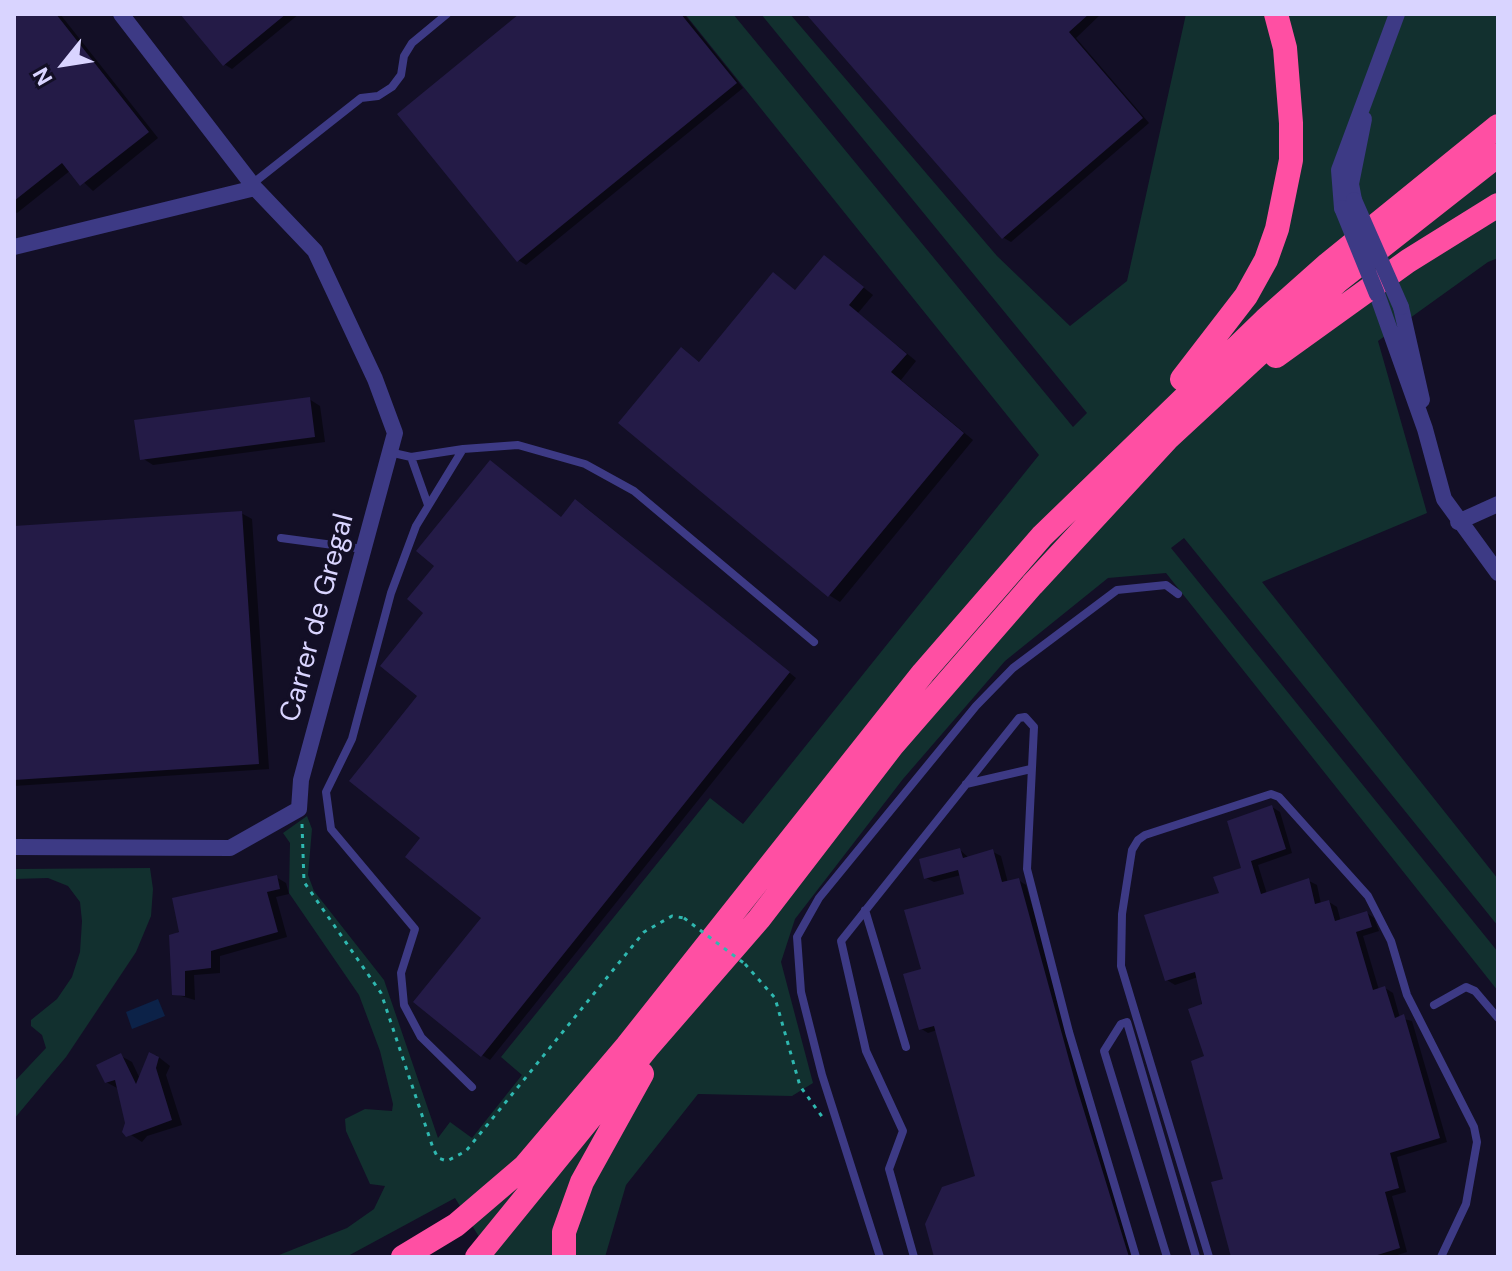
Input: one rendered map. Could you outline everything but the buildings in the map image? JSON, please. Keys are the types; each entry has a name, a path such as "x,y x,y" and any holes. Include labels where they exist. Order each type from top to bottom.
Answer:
{"highway":[{"path":"403,1257 456,1225 525,1166 627,1046 923,673 1082,485 1202,357 1246,296 1266,260 1291,160 1290,84 1276,14"},
{"path":"1042,536 1265,320 1498,126"},
{"path":"477,1257 759,919 892,746 1022,596 1167,439 1339,280 1498,155"},
{"path":"1117,494 1285,348 1397,269 1498,205"},
{"path":"561,1246 601,1144 698,990"}],"street":[{"name":"Carrer de Gregal","path":"121,14 253,186 315,251 375,379 395,433 301,780 299,809"},
{"path":"1397,14 1369,89 1348,204 1425,429 1439,484 1458,522 1498,573"},
{"path":"14,247 253,186"},
{"path":"1348,204 1401,307 1421,390 1425,429"},
{"path":"1458,522 1498,504"},
{"path":"14,847 230,848 299,809"}],"lane":[{"path":"253,186 361,98 378,96 392,87 401,75 404,56 412,43 447,14"},
{"path":"389,452 411,457 518,445 597,470 634,491 814,642"},
{"path":"463,449 416,526 391,593 352,739 326,792 331,829 415,929 401,973 404,1005 421,1037 472,1087"},
{"path":"411,457 428,505"},
{"path":"281,538 363,549"},
{"path":"880,1257 837,1125 801,992 797,937 819,898 976,706 1013,668 1117,590 1166,585 1178,594"},
{"path":"914,1257 889,1169 903,1131 866,1051 841,941 1019,718 1025,717 1034,727 1027,869 1069,1032 1136,1257"},
{"path":"965,784 1031,769"},
{"path":"1209,1257 1121,966 1122,914 1132,850 1138,840 1271,794 1279,797 1368,896 1391,941 1407,995 1474,1127 1477,1142 1466,1204 1441,1257"},
{"path":"865,910 906,1047"},
{"path":"1434,1005 1466,987 1475,991 1498,1018"},
{"path":"1167,1257 1104,1051 1121,1024 1127,1022 1196,1257"}],"path":[{"path":"299,809 303,827 304,882 381,993 438,1158 447,1161 466,1151 644,932 672,916 684,918 745,964 775,998 800,1086 821,1117 837,1125"}],"green space":[{"path":"685,14 733,14 1073,427 1087,413 761,14 790,14 997,256 1070,326 1127,281 1186,14 1498,14 1498,258 1378,341 1427,513 1262,582 1498,879 1498,926 1184,538 1171,548 1498,952 1498,991 1166,573 1108,578 1005,661 903,779 795,919 781,962 813,1083 792,1096 698,1094 626,1185 605,1257 482,1257 489,1253 455,1198 346,1257 274,1257 347,1228 374,1209 385,1186 370,1184 346,1131 345,1119 365,1109 392,1111 393,1104 380,1051 359,995 289,893 290,843 283,833 307,816 312,829 308,875 314,891 384,980 438,1138 450,1122 472,1138 522,1075 501,1057 710,798 743,824 1039,455"},
{"path":"150,868 153,889 151,916 136,952 66,1057 14,1119 14,1082 46,1048 42,1035 31,1026 31,1020 57,999 72,977 80,952 82,921 80,902 68,886 48,878 14,879 14,869"}],"water":[{"path":"158,999 165,1016 132,1029 126,1012"}]}
